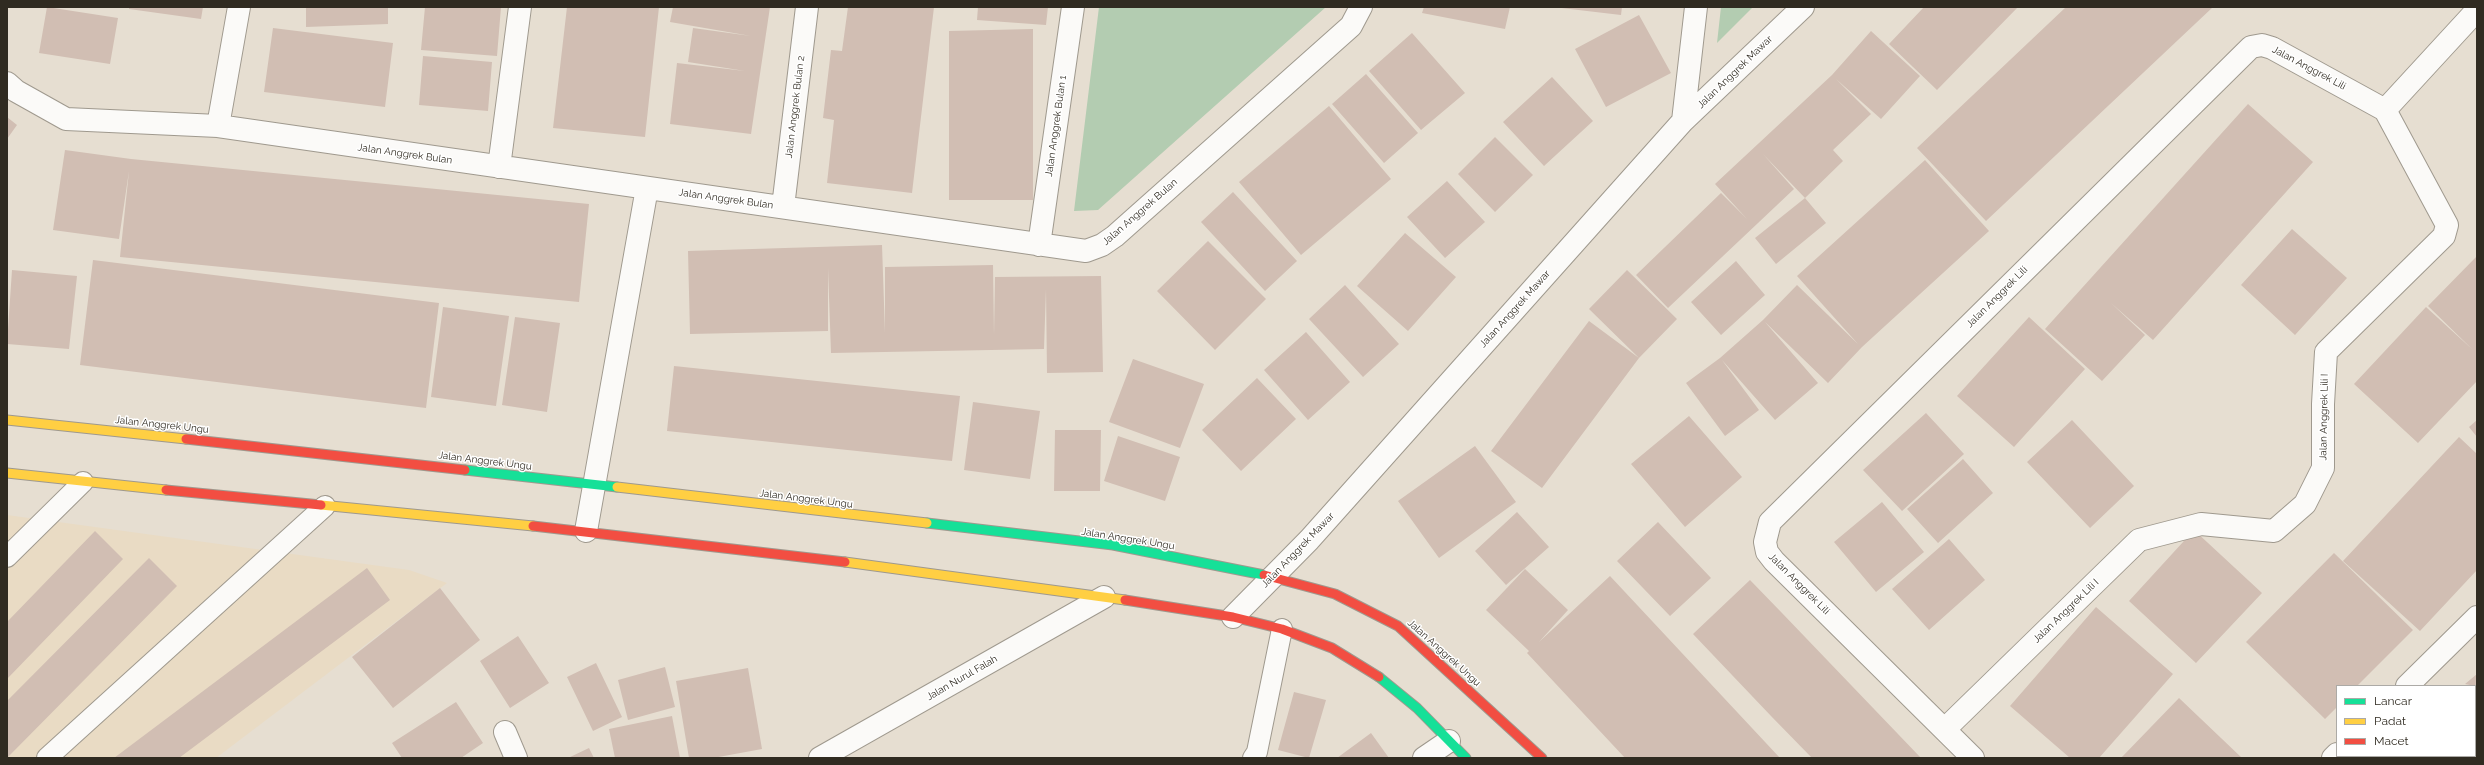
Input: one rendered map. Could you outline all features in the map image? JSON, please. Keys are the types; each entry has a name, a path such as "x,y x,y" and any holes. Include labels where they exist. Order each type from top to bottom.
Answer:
{"street":[{"path":"218,126 239,7"},
{"path":"498,168 520,7"},
{"name":"Jalan Anggrek Bulan 2","path":"783,207 807,7"},
{"name":"Jalan Anggrek Bulan 1","path":"1039,245 1073,7"},
{"name":"Jalan Anggrek Bulan","path":"7,83 16,91 66,119 218,126 498,168 783,207 1086,251 1108,241 1351,26 1361,7"},
{"path":"1683,121 1696,7"},
{"name":"Jalan Anggrek Mawar","path":"1233,617 1309,540 1683,121 1803,7"},
{"path":"2385,110 2477,10"},
{"name":"Jalan Anggrek Lili","path":"1973,758 1774,561 1767,552 1764,542 1770,522 2251,47 2262,45 2272,48 2385,110"},
{"name":"Jalan Anggrek Lili I","path":"1945,729 2139,540 2201,524 2274,531 2305,504 2323,468 2322,404 2326,352 2444,236 2447,225 2385,110"},
{"path":"586,531 647,188"},
{"name":"Jalan Anggrek Ungu","path":"7,420 594,485 1113,545 1273,577 1335,594 1398,626 1542,758"},
{"path":"7,473 83,482 586,531 819,558 1104,597 1233,617 1282,629 1332,648 1375,674 1417,708 1466,758"},
{"name":"Jalan Nurul Falah","path":"820,758 1104,597"},
{"path":"2408,685 2477,617"},
{"path":"505,732 516,758"},
{"path":"1424,758 1449,741"}],"lane":[{"path":"7,557 83,482"},
{"path":"47,758 325,506"},
{"path":"1253,758 1257,752 1282,629"}],"shaded area":[{"path":"7,515 409,570 447,583 216,758 7,758"}],"green space":[{"path":"1099,7 1326,7 1098,210 1074,211"},
{"path":"1721,7 1753,7 1717,43"}],"building":[{"path":"47,7 118,18 110,64 39,53"},
{"path":"129,7 203,7 201,19 129,9"},
{"path":"306,7 388,7 388,24 306,27"},
{"path":"425,7 501,7 497,56 421,50"},
{"path":"567,7 659,7 645,137 553,128"},
{"path":"673,7 770,7 751,134 670,124 677,63 745,71 688,62 693,28 751,36 670,22"},
{"path":"848,7 934,7 912,193 827,183 834,120 823,118 831,50 842,51"},
{"path":"978,7 1048,7 1046,25 977,20"},
{"path":"1424,7 1510,7 1505,29 1422,13"},
{"path":"1553,7 1622,7 1621,15"},
{"path":"1924,7 2018,7 1937,90 1889,44"},
{"path":"2066,7 2213,7 1986,221 1917,148"},
{"path":"1639,15 1671,73 1606,107 1575,49"},
{"path":"273,28 393,43 385,107 264,92"},
{"path":"1033,29 1033,200 949,200 949,31"},
{"path":"1871,31 1920,76 1881,119 1836,79 1871,114 1833,150 1843,161 1805,198 1763,154 1794,189 1668,308 1636,275 1721,193 1747,219 1715,184 1832,75"},
{"path":"1412,33 1465,93 1421,130 1369,71"},
{"path":"423,56 492,62 488,111 419,105"},
{"path":"1366,74 1418,133 1384,163 1332,104"},
{"path":"1552,77 1593,121 1544,166 1503,122"},
{"path":"2248,104 2313,162 2153,340 2111,303 2145,335 2102,381 2045,329"},
{"path":"1329,106 1391,179 1301,255 1239,182"},
{"path":"7,117 17,125 7,139"},
{"path":"1495,137 1533,175 1495,212 1458,174"},
{"path":"65,150 131,159 589,204 579,302 120,257 129,171 119,239 53,230"},
{"path":"1925,160 1989,231 1862,347 1828,383 1765,322 1818,383 1775,420 1722,360 1759,410 1725,436 1686,383 1720,358 1763,320 1797,285 1858,344 1797,276"},
{"path":"1447,181 1485,222 1445,258 1407,217"},
{"path":"1233,192 1297,261 1265,291 1201,222"},
{"path":"1805,198 1826,223 1776,264 1755,238"},
{"path":"2292,229 2347,278 2295,335 2241,285"},
{"path":"1405,233 1456,277 1408,331 1357,286"},
{"path":"1208,241 1266,299 1215,350 1157,291"},
{"path":"882,245 885,333 885,267 993,265 994,335 995,277 1101,276 1103,372 1047,373 1046,289 1044,349 831,353 828,268 828,331 690,334 688,251"},
{"path":"2477,256 2477,381 2418,443 2354,384 2426,307 2473,350 2428,306"},
{"path":"93,260 439,303 426,408 80,365"},
{"path":"1736,261 1765,295 1721,335 1691,302"},
{"path":"12,270 77,276 69,349 7,344"},
{"path":"1627,270 1677,319 1639,358 1589,309"},
{"path":"1345,285 1399,344 1363,377 1309,319"},
{"path":"443,307 509,316 496,406 431,397"},
{"path":"515,317 560,323 547,412 502,405"},
{"path":"2029,317 2085,369 2014,447 1957,396"},
{"path":"1589,321 1639,358 1542,488 1491,451"},
{"path":"1306,332 1350,382 1308,420 1264,370"},
{"path":"1133,359 1204,384 1180,448 1109,422"},
{"path":"674,366 960,396 952,461 667,431"},
{"path":"1257,378 1296,419 1241,471 1202,430"},
{"path":"973,402 1040,411 1030,479 964,470"},
{"path":"1926,413 1964,454 1902,511 1863,470"},
{"path":"1689,416 1742,477 1685,527 1631,464"},
{"path":"2072,420 2134,486 2090,528 2027,462"},
{"path":"2477,420 2477,437 2469,427"},
{"path":"1055,430 1101,430 1100,491 1054,491"},
{"path":"1118,436 1180,457 1165,501 1104,481"},
{"path":"2459,437 2477,454 2477,570 2420,631 2343,561"},
{"path":"1475,446 1516,502 1439,558 1398,501"},
{"path":"1963,459 1993,493 1938,543 1907,509"},
{"path":"1882,502 1924,552 1876,592 1834,542"},
{"path":"1517,512 1549,547 1506,585 1475,551"},
{"path":"1658,522 1711,578 1670,616 1617,561"},
{"path":"2194,530 2262,593 2196,663 2129,601"},
{"path":"95,531 123,559 7,679 7,622"},
{"path":"1949,539 1985,580 1929,630 1892,589"},
{"path":"2334,553 2413,630 2358,685 2336,685 2336,708 2325,719 2246,642"},
{"path":"149,558 177,586 7,758 7,701"},
{"path":"367,568 390,600 179,758 114,758"},
{"path":"1525,569 1568,610 1539,642 1610,576 1780,758 1625,758 1527,653 1529,651 1486,610"},
{"path":"1750,580 1921,758 1812,758 1771,716 1693,634"},
{"path":"440,588 480,640 393,708 352,657"},
{"path":"2096,607 2173,674 2099,758 2070,758 2010,706"},
{"path":"518,636 549,683 510,708 480,661"},
{"path":"596,663 622,717 593,731 567,677"},
{"path":"665,667 675,707 628,720 618,680"},
{"path":"748,668 762,749 713,758 689,758 676,681"},
{"path":"2477,674 2477,698 2476,685 2465,684"},
{"path":"1294,692 1326,700 1309,758 1278,750"},
{"path":"2179,698 2242,758 2121,758"},
{"path":"456,702 483,743 461,758 402,758 392,743"},
{"path":"2476,714 2477,758 2457,757 2476,757"},
{"path":"672,716 680,758 615,758 609,729"},
{"path":"1371,733 1389,758 1337,758"},
{"path":"589,748 594,758 568,758"}],"traffic: fast":[{"path":"465,470 617,487"},
{"path":"927,523 1113,545 1264,575"},
{"path":"1379,677 1417,708 1466,758"}],"traffic: slow":[{"path":"7,420 186,439"},
{"path":"7,473 166,490"},
{"path":"617,487 927,523"},
{"path":"321,505 533,526"},
{"path":"845,562 1125,600"}],"traffic: jam":[{"path":"186,439 465,470"},
{"path":"166,490 321,505"},
{"path":"533,526 845,562"},
{"path":"1264,575 1335,594 1398,626 1542,758"},
{"path":"1125,600 1233,617 1282,629 1332,648 1379,677"}]}
